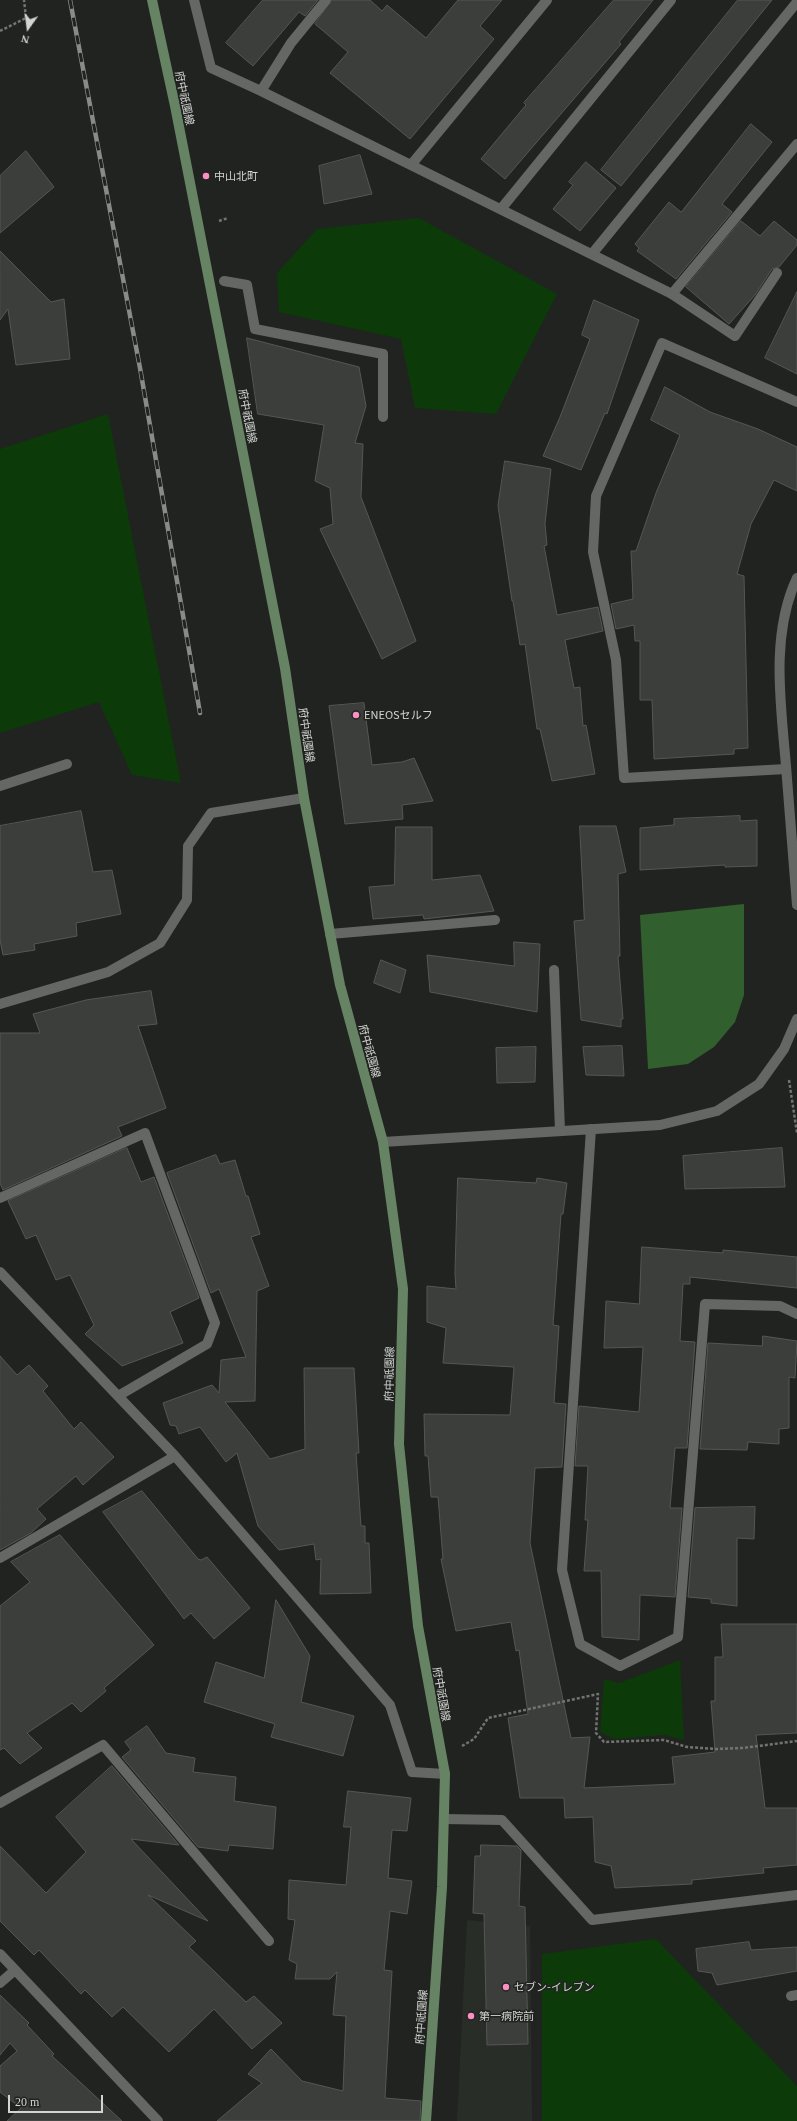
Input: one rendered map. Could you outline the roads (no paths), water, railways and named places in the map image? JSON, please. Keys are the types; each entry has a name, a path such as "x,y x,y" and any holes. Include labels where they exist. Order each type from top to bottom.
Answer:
{"main road":[{"name":"府中祇園線","path":"152,0 175,106 285,668 304,798 340,985 383,1142 403,1289 399,1444 418,1626 445,1774 442,1887 426,2121"}],"street":[{"path":"194,0 212,68 672,294 735,336 777,273"},
{"path":"261,91 291,43 326,0"},
{"path":"411,165 547,0"},
{"path":"501,210 671,0"},
{"path":"592,254 797,2"},
{"path":"672,294 797,144"},
{"path":"224,281 247,285 255,329 383,354 383,417"},
{"path":"786,769 624,778 616,660 593,552 596,496 662,343 797,402"},
{"path":"797,578 791,590 781,641 781,697 797,905"},
{"path":"0,786 67,764"},
{"path":"0,1004 108,972 160,943 187,900 188,846 211,813 304,798"},
{"path":"330,934 495,920"},
{"path":"554,970 560,1131"},
{"path":"383,1142 660,1124 717,1112 759,1084 784,1049 797,1019"},
{"path":"591,1129 562,1570 580,1644 620,1666 678,1637 705,1304 780,1306 797,1314"},
{"path":"0,1198 145,1133 215,1323 207,1344 118,1396"},
{"path":"0,1273 175,1456 390,1705 412,1772 445,1774"},
{"path":"0,1558 175,1456"},
{"path":"0,1803 103,1745 269,1941"},
{"path":"444,1818 502,1820 592,1920 797,1895"},
{"path":"0,1954 158,2121"},
{"path":"0,1983 15,1970"}],"railway":[{"path":"70,0 140,368 200,713"}],"place":[{"name":"中山北町","path":"206,176"},
{"name":"ENEOSセルフ","path":"356,715"},
{"name":"セブン-イレブン","path":"506,1987"},
{"name":"第一病院前","path":"471,2016"}]}
